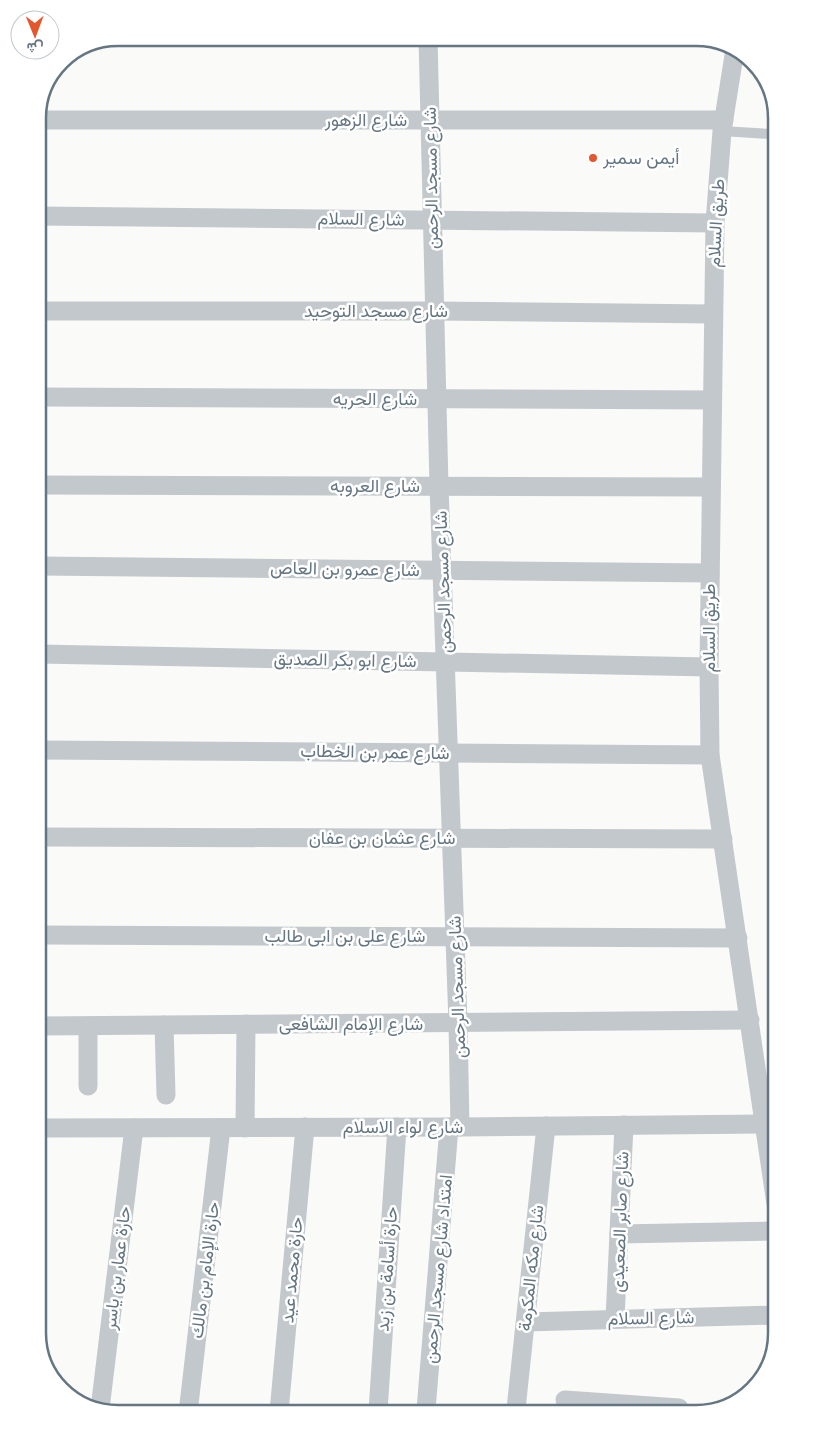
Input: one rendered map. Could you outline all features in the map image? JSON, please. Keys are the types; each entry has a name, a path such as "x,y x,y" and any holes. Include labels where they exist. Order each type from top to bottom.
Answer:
{"street":[{"name":"شارع مسجد الرحمن","path":"428,46 439,486 458,1023 454,1127"},
{"name":"طريق السلام","path":"734,57 723,126 715,223 712,314 710,755 750,1020 768,1155"},
{"name":"شارع الزهور","path":"46,120 430,120 723,126"},
{"name":"شارع السلام","path":"46,216 715,223"},
{"name":"شارع مسجد التوحيد","path":"46,311 435,311 712,314"},
{"name":"شارع الحريه","path":"46,397 712,400"},
{"name":"شارع العروبه","path":"46,484 711,487"},
{"name":"شارع عمرو بن العاص","path":"46,566 710,573"},
{"name":"شارع ابو بكر الصديق","path":"46,654 709,666"},
{"name":"شارع عمر بن الخطاب","path":"46,750 710,755"},
{"name":"شارع عثمان بن عفان","path":"46,837 723,839"},
{"name":"شارع على بن ابى طالب","path":"46,935 738,938"},
{"name":"شارع الإمام الشافعى","path":"46,1026 750,1020"},
{"path":"245,1128 246,1024"},
{"path":"88,1026 88,1086"},
{"path":"164,1026 166,1095"},
{"name":"شارع لواء الاسلام","path":"46,1128 763,1124"},
{"name":"شارع صابر الصعيدى","path":"615,1319 624,1125"},
{"name":"شارع مكه المكرمة","path":"516,1405 546,1126"},
{"name":"حارة أسامة بن زيد","path":"378,1405 397,1127"},
{"name":"امتداد شارع مسجد الرحمن","path":"426,1405 454,1127"},
{"name":"حارة عمار بن ياسر","path":"101,1402 134,1128"},
{"name":"حارة الإمام بن مالك","path":"189,1405 221,1128"},
{"name":"حارة محمد عيد","path":"280,1405 305,1128"},
{"path":"619,1234 768,1231"},
{"name":"شارع السلام","path":"526,1322 768,1315"},
{"path":"565,1400 636,1405"}],"lane":[{"path":"723,126 768,134"}],"place":[{"name":"أيمن سمير","path":"593,158"}]}
